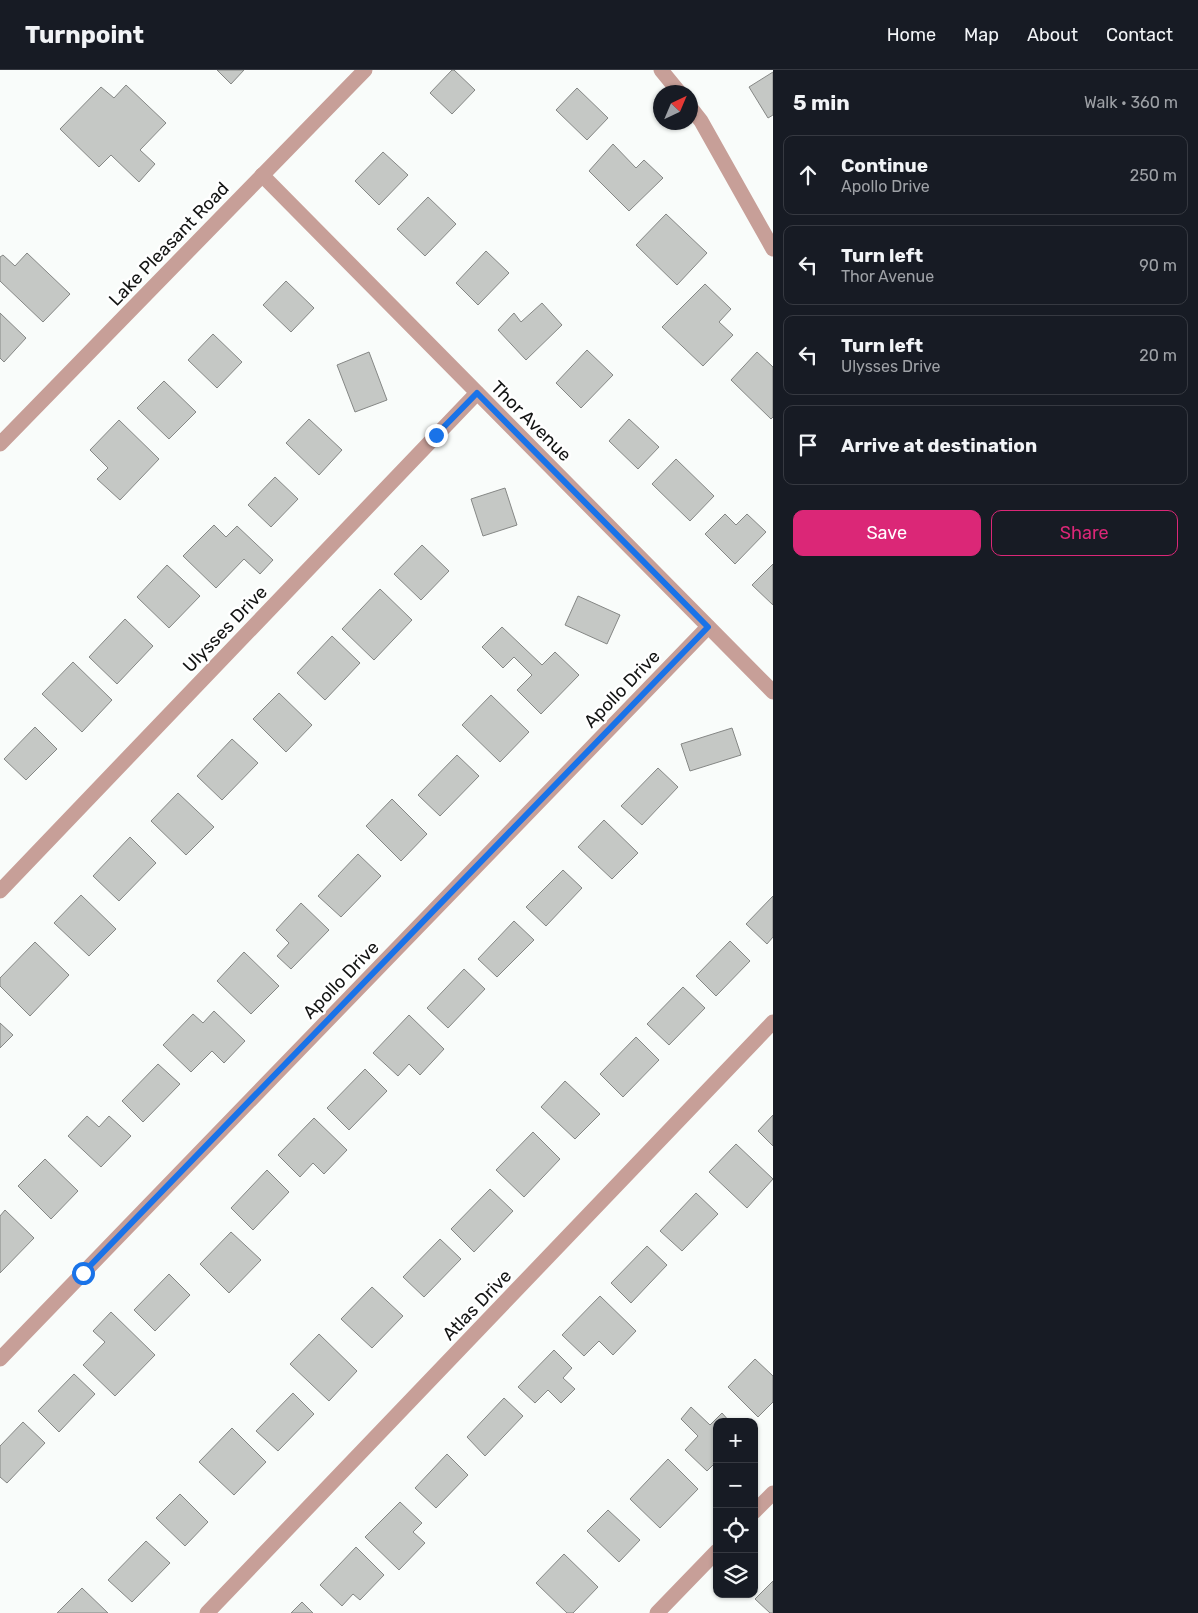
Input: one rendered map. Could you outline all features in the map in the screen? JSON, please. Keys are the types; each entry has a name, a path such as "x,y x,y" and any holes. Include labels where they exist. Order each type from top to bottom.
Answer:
{"street":[{"name":"Lake Pleasant Road","path":"0,444 365,70"},
{"path":"661,70 673,85"},
{"path":"698,117 773,249"},
{"name":"Thor Avenue","path":"262,175 773,692"},
{"name":"Ulysses Drive","path":"0,891 477,393"},
{"name":"Apollo Drive","path":"0,1359 708,627"},
{"name":"Atlas Drive","path":"207,1613 773,1022"},
{"path":"758,1508 773,1493"},
{"path":"657,1613 715,1553"}],"building":[{"path":"217,70 244,70 231,84"},
{"path":"452,70 475,90 452,114 430,93"},
{"path":"773,72 773,115 768,118 749,87"},
{"path":"126,85 166,123 140,150 155,164 139,182 111,155 99,167 60,129 101,87 114,98"},
{"path":"577,88 608,118 587,140 556,110"},
{"path":"613,144 636,168 644,160 663,178 629,211 589,171"},
{"path":"383,152 408,175 379,205 355,181"},
{"path":"428,197 456,224 425,256 397,229"},
{"path":"666,214 707,253 677,285 636,245"},
{"path":"486,251 509,273 478,305 456,283"},
{"path":"27,253 70,294 43,322 0,281 0,257 3,255 15,266"},
{"path":"286,281 314,308 291,332 263,305"},
{"path":"705,284 731,309 719,322 733,335 703,366 662,327"},
{"path":"542,303 562,325 526,360 498,330 514,313 521,322"},
{"path":"0,313 26,338 4,362 0,358"},
{"path":"213,334 242,362 217,388 188,360"},
{"path":"587,350 613,375 581,408 556,383"},
{"path":"369,352 387,400 355,412 337,365"},
{"path":"757,352 773,367 773,417 771,419 731,380"},
{"path":"164,381 196,412 169,439 137,408"},
{"path":"309,419 342,450 319,475 286,443"},
{"path":"629,419 659,447 638,469 609,441"},
{"path":"119,420 159,459 120,500 97,479 108,468 90,450"},
{"path":"676,459 714,496 690,521 652,484"},
{"path":"275,477 298,499 271,527 248,505"},
{"path":"505,488 517,525 483,536 471,499"},
{"path":"725,514 736,525 747,514 766,532 735,564 705,534"},
{"path":"214,525 226,537 237,526 273,560 260,574 244,559 216,588 183,556"},
{"path":"422,545 449,571 421,600 394,574"},
{"path":"773,564 773,605 752,585"},
{"path":"167,565 200,596 169,628 137,597"},
{"path":"380,589 412,620 374,660 342,629"},
{"path":"578,596 620,615 607,644 565,625"},
{"path":"125,619 153,646 117,684 89,657"},
{"path":"502,627 542,665 555,652 579,675 541,714 517,690 532,675 514,657 503,668 482,647"},
{"path":"332,636 360,663 325,700 297,673"},
{"path":"73,662 112,700 82,732 42,694"},
{"path":"279,693 312,725 286,752 253,719"},
{"path":"491,695 529,732 500,762 462,725"},
{"path":"35,727 57,749 26,780 4,759"},
{"path":"732,728 741,755 690,771 681,744"},
{"path":"232,739 258,763 222,800 197,776"},
{"path":"457,755 479,776 440,816 418,795"},
{"path":"658,768 678,787 642,825 621,806"},
{"path":"178,793 214,827 186,855 151,821"},
{"path":"392,799 427,834 401,861 366,826"},
{"path":"604,820 638,853 612,879 578,847"},
{"path":"130,837 156,863 119,901 93,876"},
{"path":"358,854 381,876 341,917 318,896"},
{"path":"563,870 582,888 546,926 526,907"},
{"path":"81,895 116,929 89,956 54,923"},
{"path":"773,896 773,937 767,944 746,924"},
{"path":"301,903 329,930 291,969 277,956 289,943 276,930"},
{"path":"514,921 534,940 497,977 478,959"},
{"path":"730,941 750,961 716,996 696,976"},
{"path":"35,942 69,975 30,1016 0,986 0,978"},
{"path":"244,952 279,986 251,1014 217,981"},
{"path":"464,969 485,989 448,1028 427,1008"},
{"path":"683,987 705,1008 669,1045 647,1024"},
{"path":"214,1011 245,1041 224,1063 212,1051 191,1072 163,1045 193,1014 203,1023"},
{"path":"409,1015 444,1049 420,1075 409,1064 398,1076 373,1053"},
{"path":"0,1023 13,1035 0,1048"},
{"path":"636,1037 659,1060 623,1097 600,1074"},
{"path":"158,1064 180,1084 143,1122 122,1101"},
{"path":"365,1069 387,1091 349,1130 327,1108"},
{"path":"565,1081 600,1114 575,1139 541,1107"},
{"path":"773,1115 773,1146 758,1131"},
{"path":"87,1116 99,1127 109,1116 131,1136 101,1167 68,1136"},
{"path":"314,1118 347,1150 324,1174 313,1163 300,1177 278,1155"},
{"path":"533,1132 560,1159 524,1197 496,1170"},
{"path":"736,1144 773,1179 747,1208 709,1172"},
{"path":"45,1159 78,1191 51,1219 18,1186"},
{"path":"267,1170 289,1192 253,1230 231,1208"},
{"path":"490,1189 513,1211 474,1252 451,1229"},
{"path":"696,1193 718,1214 682,1251 660,1231"},
{"path":"5,1210 34,1238 0,1273 0,1216"},
{"path":"231,1232 261,1260 229,1293 200,1264"},
{"path":"440,1239 461,1259 424,1297 403,1277"},
{"path":"647,1246 667,1265 631,1303 611,1283"},
{"path":"169,1274 190,1295 155,1331 134,1310"},
{"path":"372,1287 403,1316 372,1348 341,1319"},
{"path":"600,1296 636,1331 613,1355 599,1341 584,1356 562,1335"},
{"path":"111,1312 155,1355 115,1396 83,1365 105,1342 93,1331"},
{"path":"319,1334 357,1371 329,1401 290,1364"},
{"path":"554,1350 572,1368 563,1378 575,1389 561,1403 548,1390 535,1403 518,1387"},
{"path":"755,1359 773,1376 773,1402 758,1417 728,1387"},
{"path":"74,1374 95,1394 59,1432 38,1411"},
{"path":"293,1393 314,1414 278,1451 256,1431"},
{"path":"504,1398 523,1416 485,1456 467,1437"},
{"path":"691,1407 710,1425 713,1422 713,1465 707,1471 685,1450 698,1436 681,1419"},
{"path":"722,1413 726,1418 717,1418"},
{"path":"23,1422 45,1443 7,1483 0,1477 0,1446"},
{"path":"232,1428 266,1462 234,1495 199,1462"},
{"path":"447,1454 468,1475 436,1508 415,1488"},
{"path":"668,1459 698,1489 660,1528 630,1499"},
{"path":"180,1494 208,1522 185,1546 156,1518"},
{"path":"400,1502 422,1523 413,1532 425,1543 399,1570 365,1537"},
{"path":"608,1510 640,1540 619,1562 587,1531"},
{"path":"146,1541 170,1563 132,1602 108,1580"},
{"path":"356,1547 384,1575 360,1600 353,1594 342,1606 320,1585"},
{"path":"564,1554 598,1587 573,1613 567,1613 536,1583"},
{"path":"773,1581 773,1613 770,1613 755,1599"},
{"path":"82,1588 108,1613 57,1613"},
{"path":"302,1602 313,1613 291,1613"}],"route":[{"path":"83,1273 708,627 477,393 436,435"}]}
